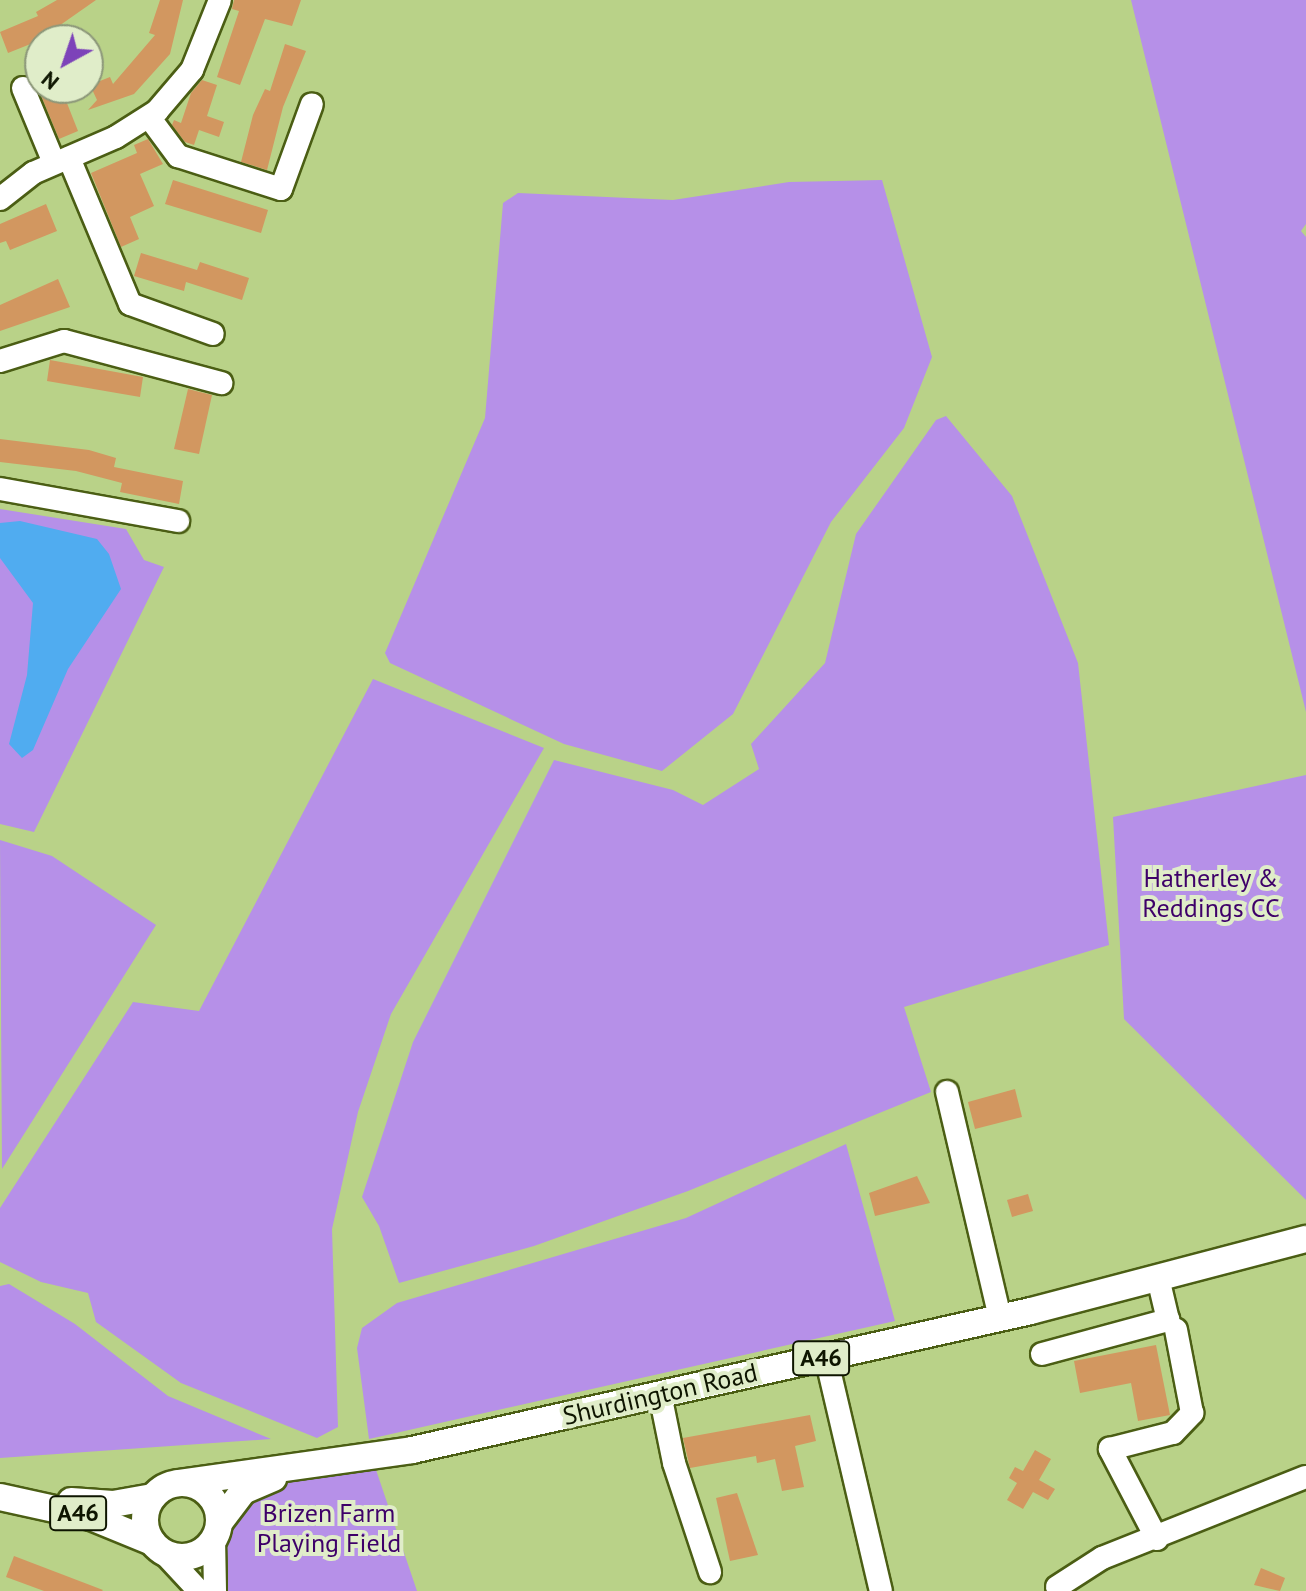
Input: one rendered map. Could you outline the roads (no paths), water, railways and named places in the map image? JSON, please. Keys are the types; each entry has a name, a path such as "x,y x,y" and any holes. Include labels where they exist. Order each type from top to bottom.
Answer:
{"main road":[{"name":"Shurdington Road","path":"178,1483 291,1471 660,1394 1000,1318 1306,1239"},
{"name":"Shurdington Road","path":"216,1530 243,1491 291,1471"},
{"path":"178,1483 206,1491 216,1505 216,1530 195,1554 157,1546 144,1516 152,1497 178,1483"},
{"name":"A46","path":"0,1496 113,1504 152,1497"},
{"name":"A46","path":"0,1496 91,1517 157,1546"}],"street":[{"path":"0,199 18,181 149,117 192,70 220,0"},
{"path":"23,88 130,304 213,334"},
{"path":"149,117 178,156 281,189 312,104"},
{"path":"0,361 64,341 221,383"},
{"path":"0,489 178,521"},
{"path":"947,1092 1000,1318"},
{"path":"1042,1354 1168,1320 1158,1278"},
{"path":"1157,1539 1110,1449 1173,1433 1192,1413 1176,1330"},
{"path":"826,1357 881,1591"},
{"path":"660,1394 674,1463 710,1572"},
{"path":"1057,1587 1102,1558 1157,1539 1306,1477"},
{"path":"215,1591 216,1530"},
{"path":"157,1546 199,1591"}],"water":[{"path":"20,521 97,539 109,554 121,589 68,669 33,750 22,758 9,744 27,675 33,603 0,558 0,523"}],"park label":[{"name":"Hatherley & Reddings CC","path":"1211,893"},
{"name":"Brizen Farm Playing Field","path":"329,1528"}]}
